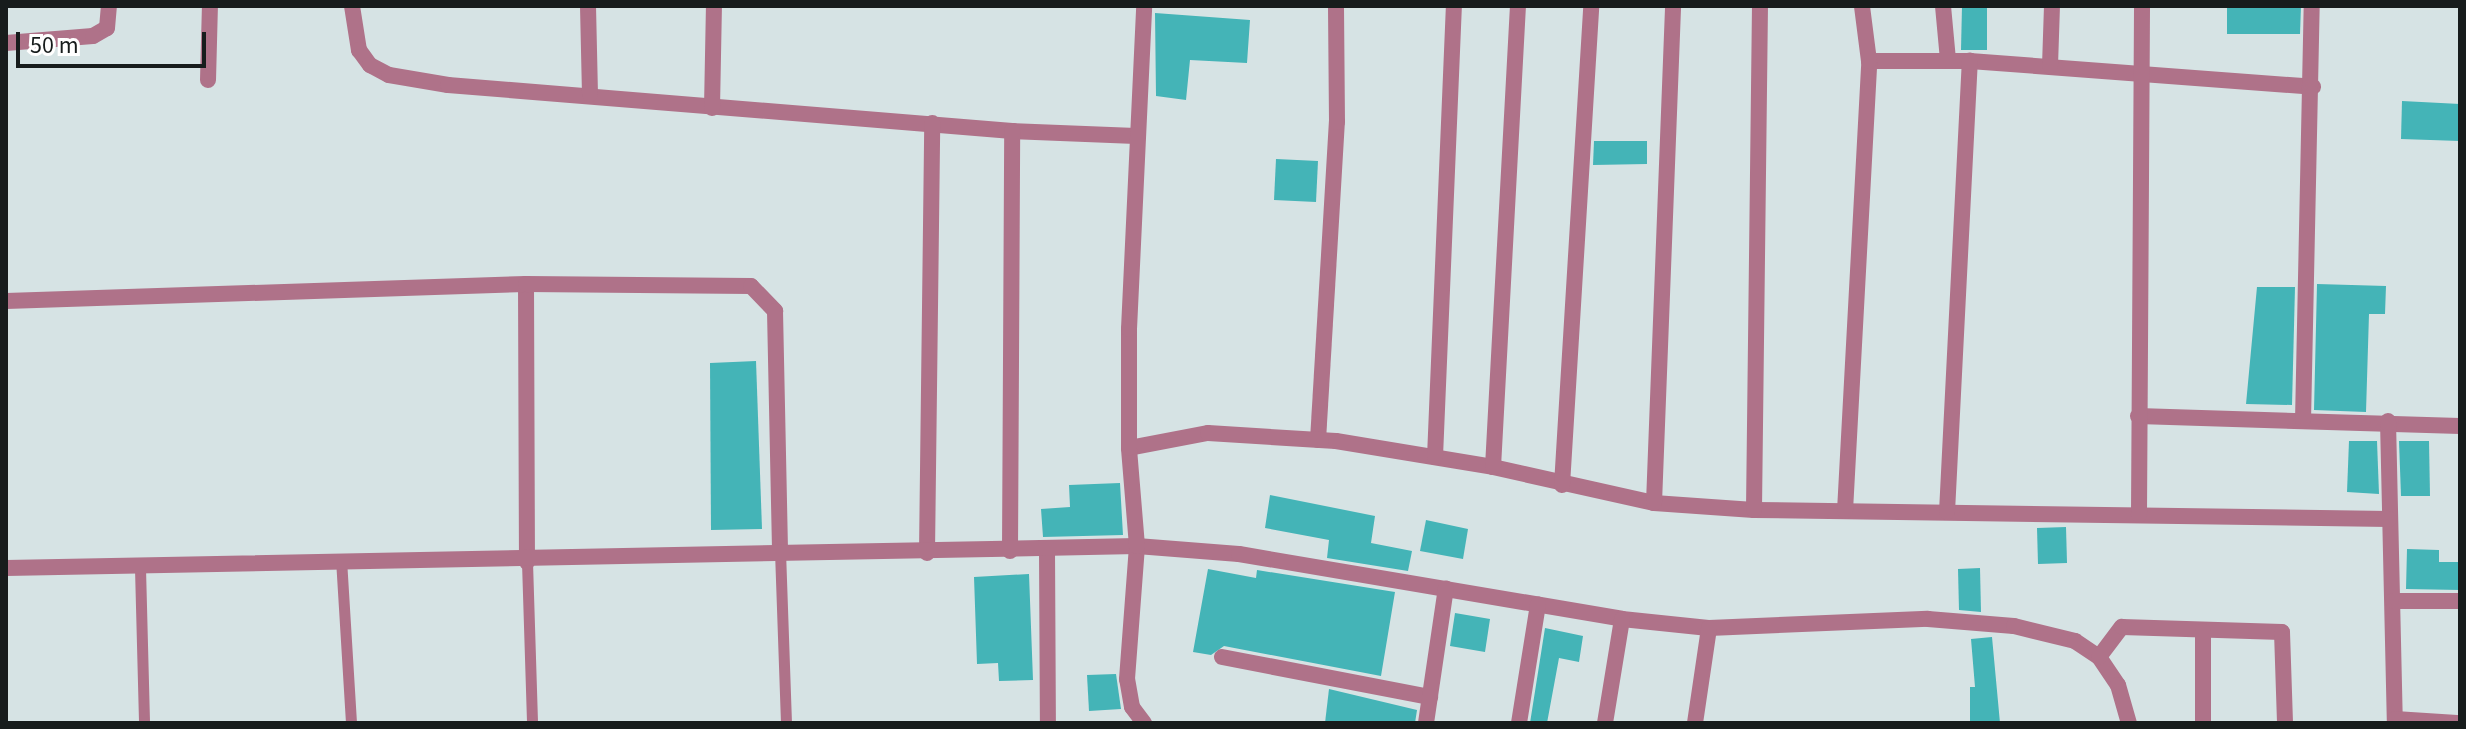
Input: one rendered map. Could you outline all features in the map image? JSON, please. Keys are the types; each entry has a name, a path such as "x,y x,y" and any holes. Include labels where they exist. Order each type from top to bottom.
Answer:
{"street":[{"path":"6,43 93,36 107,28 109,6"},
{"path":"208,80 210,6"},
{"path":"352,6 359,50 370,65 389,75 448,85 590,94 712,108 1012,131 1136,136"},
{"path":"588,6 590,94"},
{"path":"712,108 714,6"},
{"path":"1144,6 1136,136 1129,448 1137,546 1127,679 1132,707 1144,723"},
{"path":"1318,440 1337,122 1336,6"},
{"path":"1435,457 1454,6"},
{"path":"1493,467 1518,6"},
{"path":"1562,485 1591,6"},
{"path":"1654,503 1673,6"},
{"path":"1754,510 1760,6"},
{"path":"1845,511 1869,61 1862,6"},
{"path":"1943,6 1948,60"},
{"path":"2050,66 2052,6"},
{"path":"2139,515 2142,6"},
{"path":"2303,421 2313,87 2312,6"},
{"path":"1869,61 1970,61 2313,87"},
{"path":"1947,512 1970,61"},
{"path":"927,553 932,123"},
{"path":"1010,551 1012,131"},
{"path":"6,301 526,284 737,284 766,297 775,311 780,551"},
{"path":"526,284 527,562"},
{"path":"2138,416 2388,421 2460,426"},
{"path":"2388,421 2395,721 2457,723"},
{"path":"1129,448 1208,433 1318,440 1493,467 1562,485 1654,503 1754,510 2389,519"},
{"path":"6,568 140,568 341,559 527,562 780,551 927,553 1137,546 1239,554 1622,619 1709,628 1851,620 1969,622 2049,634 2075,641 2099,657 2118,685 2129,723"},
{"path":"1047,550 1048,723"},
{"path":"1426,723 1446,588"},
{"path":"2393,601 2460,601"},
{"path":"1519,723 1538,605"},
{"path":"1605,723 1622,619"},
{"path":"2099,657 2122,627 2282,632 2285,723"},
{"path":"1695,723 1709,628"},
{"path":"2203,631 2203,723"},
{"path":"1222,657 1430,697"}],"lane":[{"path":"780,551 786,723"},
{"path":"341,559 351,723"},
{"path":"527,562 532,723"},
{"path":"140,568 144,723"}],"building":[{"path":"1962,6 1987,6 1987,50 1961,50"},
{"path":"2227,6 2301,6 2300,34 2227,34"},
{"path":"1155,13 1250,20 1247,63 1190,60 1186,100 1156,96"},
{"path":"2402,101 2460,104 2460,141 2401,139"},
{"path":"1594,141 1647,141 1647,164 1593,165"},
{"path":"1276,159 1318,161 1316,202 1274,200"},
{"path":"2317,284 2386,286 2385,314 2369,314 2366,412 2314,410"},
{"path":"2257,287 2295,287 2292,405 2246,404"},
{"path":"756,361 762,529 711,530 710,363"},
{"path":"2349,441 2377,441 2379,494 2347,492"},
{"path":"2399,441 2429,441 2430,496 2401,496"},
{"path":"1120,483 1123,535 1043,537 1041,509 1070,507 1069,485"},
{"path":"1270,495 1375,516 1371,543 1412,551 1408,571 1327,558 1329,540 1265,528"},
{"path":"1426,520 1468,529 1463,559 1420,551"},
{"path":"2066,527 2067,563 2038,564 2037,528"},
{"path":"2407,549 2439,550 2439,562 2460,562 2460,590 2406,589"},
{"path":"1980,568 1981,612 1959,610 1958,569"},
{"path":"1208,569 1256,578 1257,570 1395,592 1381,676 1224,646 1211,655 1193,652"},
{"path":"1029,574 1033,680 999,681 998,663 977,664 974,577"},
{"path":"1455,613 1490,619 1485,652 1450,646"},
{"path":"1545,628 1583,636 1579,662 1559,658 1547,723 1530,723"},
{"path":"1992,637 2000,723 1970,723 1970,687 1975,687 1971,639"},
{"path":"1116,674 1121,709 1089,711 1087,675"},
{"path":"1329,689 1417,710 1415,723 1325,723"}]}
